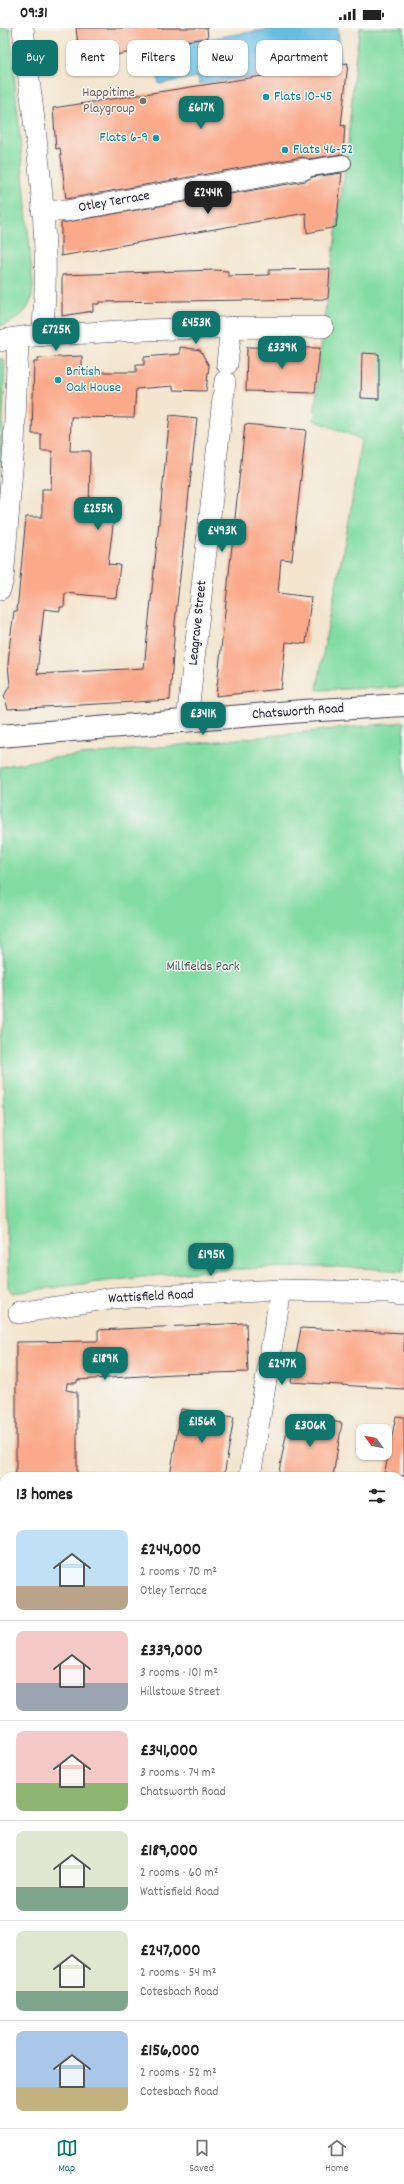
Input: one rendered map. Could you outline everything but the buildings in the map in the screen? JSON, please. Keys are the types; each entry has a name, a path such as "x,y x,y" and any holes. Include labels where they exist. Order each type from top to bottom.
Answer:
{"street":[{"path":"23,28 37,141 42,211 46,295 42,336"},
{"path":"304,169 342,163"},
{"name":"Otley Terrace","path":"42,211 66,211 304,169"},
{"path":"0,589 3,579 10,515 9,340 42,336 117,331 231,327 323,327"},
{"name":"Leagrave Street","path":"187,721 231,327"},
{"name":"Chatsworth Road","path":"0,736 303,711 404,706"},
{"path":"251,1472 281,1290"},
{"name":"Wattisfield Road","path":"19,1314 112,1298 281,1290 388,1292 404,1294"}],"green space":[{"path":"0,28 10,28 12,76 14,76 33,285 31,301 24,312 14,320 0,326"},
{"path":"360,28 404,28 404,687 317,690 326,636 349,521 361,439 314,420 323,327 347,155 355,61"},
{"path":"0,358 5,361 0,492"},
{"name":"Millfields Park","path":"404,722 404,1271 306,1267 257,1268 159,1275 12,1293 8,1287 0,929 0,767 43,759"}],"water":[{"path":"277,28 338,28 339,40 256,40 256,76 199,84 198,77 159,84 158,76 190,76 190,41"}],"place":[{"name":"Flats 10-45","path":"266,97"},
{"name":"Happitime Playgroup","path":"143,101"},
{"name":"Flats 6-9","path":"156,138"},
{"name":"Flats 46-52","path":"285,150"},
{"name":"British Oak House","path":"58,380"}]}
